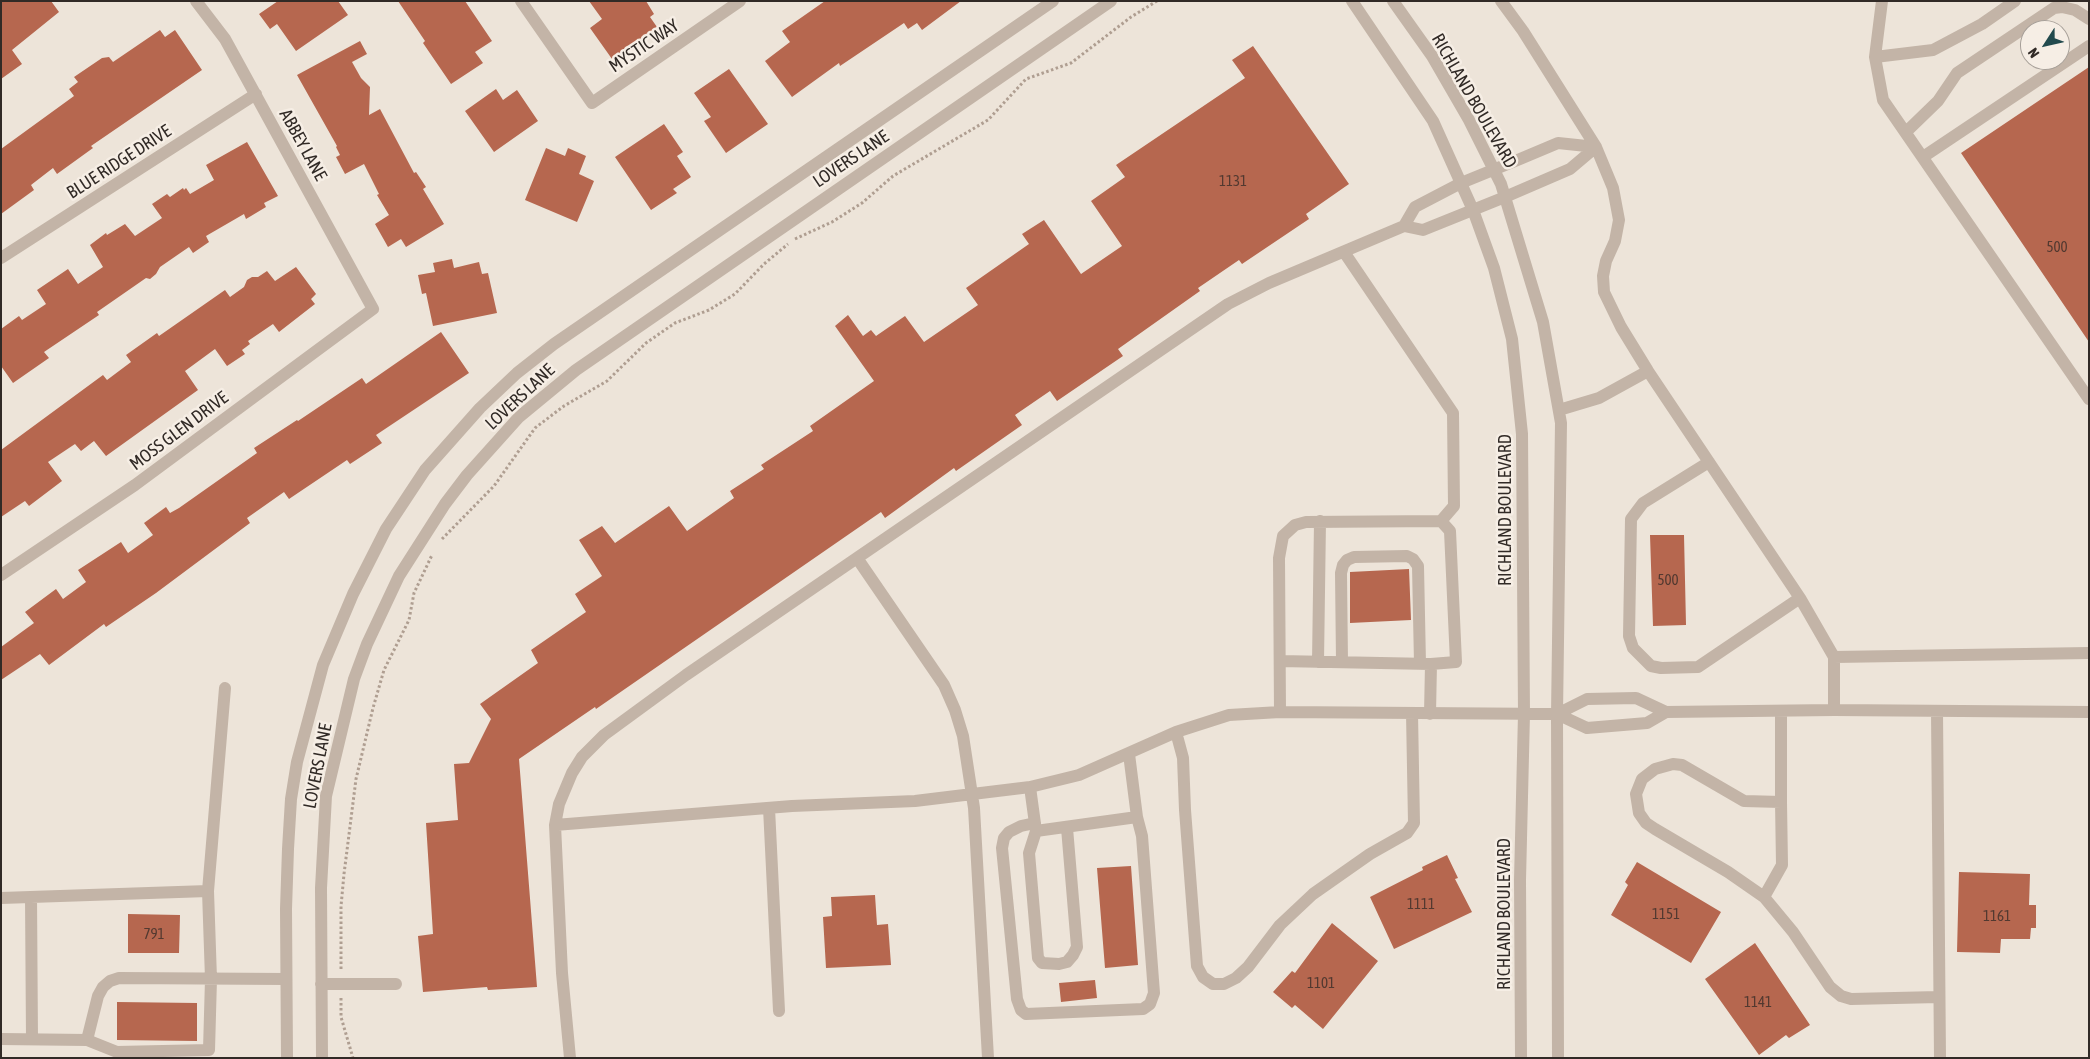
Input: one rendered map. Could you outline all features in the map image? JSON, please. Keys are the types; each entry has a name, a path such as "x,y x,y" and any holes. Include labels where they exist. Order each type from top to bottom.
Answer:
{"street":[{"name":"ABBEY LANE","path":"196,1 225,39 373,309"},
{"name":"MYSTIC WAY","path":"521,1 592,103 740,1"},
{"name":"LOVERS LANE","path":"287,1058 287,859 297,762 324,665 353,594 386,529 425,470 480,408 547,349 1053,1"},
{"name":"LOVERS LANE","path":"322,1058 321,888 326,796 354,679 371,635 399,576 424,534 462,482 519,417 583,364 1111,1"},
{"name":"RICHLAND BOULEVARD","path":"1352,1 1433,121 1473,210 1494,268 1512,338 1522,434 1524,714 1520,880 1521,1058"},
{"name":"RICHLAND BOULEVARD","path":"1393,1 1432,56 1469,120 1505,197 1543,322 1559,410 1561,423 1557,714 1558,1058"},
{"path":"1500,1 1523,31 1596,147 1613,188 1618,220 1615,241 1606,261 1603,276 1604,292 1621,327 1648,371 1800,598 1834,658 1834,710"},
{"path":"1882,1 1875,56 1883,100 2089,399"},
{"path":"1875,56 1933,50 1982,24 2015,1"},
{"path":"1906,132 1938,101 1957,73 2054,8 2062,7 2075,10 2089,19"},
{"path":"1923,157 2089,46"},
{"name":"BLUE RIDGE DRIVE","path":"1,258 256,94"},
{"path":"1404,226 1415,207 1461,183 1558,143 1596,147"},
{"path":"570,1058 562,973 556,869 556,825 559,804 572,773 582,757 604,735 645,704 1228,304 1269,283 1404,226 1424,230 1505,197 1570,169 1596,147"},
{"path":"1344,252 1453,414 1454,506 1441,521"},
{"name":"MOSS GLEN DRIVE","path":"1,575 135,485 373,309"},
{"path":"1559,410 1599,398 1648,371"},
{"path":"1709,462 1642,503 1631,519 1629,636 1634,648 1651,666 1661,668 1698,667 1800,598"},
{"path":"1318,662 1320,521"},
{"path":"1280,661 1426,664 1456,662 1450,531 1441,521 1320,521 1295,525 1283,536 1280,558 1280,661 1280,712"},
{"path":"1342,662 1341,573 1343,565 1347,560 1354,557 1407,556 1418,566 1430,714"},
{"path":"857,558 944,686 964,736 972,795 988,1058"},
{"path":"1834,658 2089,653"},
{"path":"1,1039 87,1040 117,1052 209,1050 211,979 208,891 226,688"},
{"path":"1557,714 1587,699 1636,698 1666,712 1834,710 2089,712"},
{"path":"1937,711 1940,1058"},
{"path":"556,825 769,808 915,800 1030,787 1079,775 1176,732 1229,715 1280,712 1557,714 1587,728 1647,723 1666,712"},
{"path":"1764,897 1782,865 1781,712"},
{"path":"1176,732 1183,758 1197,966 1203,977 1213,984 1224,984 1236,978 1248,967 1280,925 1313,894 1370,854 1407,833 1414,823 1412,713"},
{"path":"1129,754 1136,817 1142,836 1154,993 1150,1004 1143,1009 1026,1014 1021,1010 1016,999 1002,848 1004,838 1009,832 1021,826 1067,828 1136,817"},
{"path":"1781,802 1744,801 1682,766 1673,764 1648,773 1638,785 1636,794 1639,813 1646,823 1728,872 1764,897 1793,932 1830,987 1841,996 1851,999 1939,997"},
{"path":"1030,787 1036,827 1029,852 1038,958 1042,963 1059,964 1067,962 1077,947 1067,828"},
{"path":"769,808 779,1011"},
{"path":"1,898 208,891"},
{"path":"31,897 32,1039"},
{"path":"87,1040 98,996 103,987 110,981 119,978 286,979"},
{"path":"321,984 396,984"}],"path":[{"path":"440,542 450,529 494,486 535,428 564,406 607,381 646,343 675,323 709,310 736,294 764,264 794,239 840,217 862,203 893,176 988,120 1026,79 1071,63 1131,17 1158,1"},
{"path":"353,1058 341,1017 341,906 356,779 384,670 409,620 414,593 436,548"}],"building":[{"path":"1,1 51,1 59,12 12,50 22,64 1,79"},
{"path":"278,1 338,1 348,15 296,51 277,24 270,29 259,14"},
{"path":"398,1 465,1 492,41 475,52 483,63 451,84 423,43 425,41"},
{"path":"589,1 646,1 654,14 650,17 657,27 612,59 590,28 602,19"},
{"path":"825,1 961,1 922,30 917,23 908,29 904,23 840,66 839,63 792,97 765,61 790,42 782,31"},
{"path":"160,30 165,37 175,30 202,70 91,146 93,148 57,174 53,168 31,185 34,190 1,214 1,149 74,96 69,89 78,82 74,77 102,58 109,57 113,62"},
{"path":"360,41 367,54 352,62 361,78 370,87 369,115 380,109 414,173 416,172 426,187 423,189 444,224 406,247 401,239 388,247 375,224 389,215 377,195 379,194 364,164 345,174 336,157 340,155 337,146 297,75"},
{"path":"1253,46 1349,184 1306,214 1309,219 1242,264 1239,260 1198,288 1200,291 1118,349 1123,356 1057,401 1050,391 1015,415 1022,425 956,471 954,468 885,518 881,512 596,709 595,707 519,759 537,987 488,990 487,987 423,992 418,936 433,934 426,823 458,820 454,764 469,763 491,719 480,704 538,663 531,650 586,612 575,594 602,576 579,540 602,526 615,543 669,506 687,531 734,498 730,491 764,469 761,465 813,431 810,426 874,381 835,326 848,315 863,336 871,330 876,336 905,316 924,342 978,305 966,288 1029,244 1022,234 1044,220 1081,274 1122,246 1091,201 1125,177 1116,165 1245,78 1232,60"},
{"path":"2089,67 2089,342 1961,153"},
{"path":"729,69 768,124 726,153 704,121 711,117 694,93"},
{"path":"496,89 503,100 517,90 538,121 494,152 465,111"},
{"path":"664,124 683,152 677,156 691,177 673,189 677,193 651,210 615,157"},
{"path":"247,142 278,196 264,203 266,207 246,219 244,214 206,236 209,242 193,253 189,247 160,267 150,279 146,278 97,312 99,315 44,352 49,358 13,383 1,366 1,329 19,316 22,320 46,304 37,290 68,269 78,284 103,267 90,245 106,233 107,235 125,224 135,236 162,218 152,204 167,194 170,197 183,188 184,190 186,188 190,194 214,180 206,165"},
{"path":"546,148 565,156 568,148 586,156 579,174 594,181 577,222 525,200"},
{"path":"452,259 454,268 479,262 482,274 488,273 497,313 433,326 426,293 422,294 418,275 435,272 433,263"},
{"path":"296,267 316,294 311,299 315,304 279,332 273,324 248,341 250,344 242,350 245,354 227,366 215,349 185,371 198,390 106,456 94,441 81,451 75,444 48,462 62,481 29,506 25,501 1,517 1,450 103,375 107,380 131,362 126,355 157,333 159,336 225,290 230,297 244,287 247,280 252,277 258,277 267,271 275,281"},
{"path":"441,332 469,373 376,435 382,443 350,464 347,460 289,499 284,492 247,518 250,523 156,593 106,627 104,624 49,665 40,654 1,680 1,647 34,623 25,612 56,589 63,599 86,582 78,570 121,542 128,553 153,535 144,523 166,507 170,513 179,508 257,453 254,448 362,378 366,384"},
{"path":"1650,535 1684,535 1686,625 1653,626"},
{"path":"1409,569 1411,620 1350,623 1350,572"},
{"path":"1447,855 1458,878 1455,879 1472,912 1394,949 1370,897 1423,870 1422,867"},
{"path":"1637,862 1721,912 1691,963 1611,915 1628,885 1625,882"},
{"path":"1131,866 1138,965 1105,968 1097,868"},
{"path":"1959,872 2030,874 2029,905 2036,905 2036,928 2031,928 2030,939 2001,939 2000,953 1957,952"},
{"path":"875,895 877,925 888,924 891,965 826,968 823,917 832,916 831,897"},
{"path":"128,914 180,915 179,953 128,953"},
{"path":"1332,923 1378,961 1323,1029 1295,1005 1292,1008 1273,992 1292,971 1295,973"},
{"path":"1755,943 1810,1025 1789,1038 1786,1035 1759,1055 1705,979"},
{"path":"1095,980 1097,998 1061,1002 1059,983"},
{"path":"117,1002 197,1003 197,1041 117,1040"}]}
